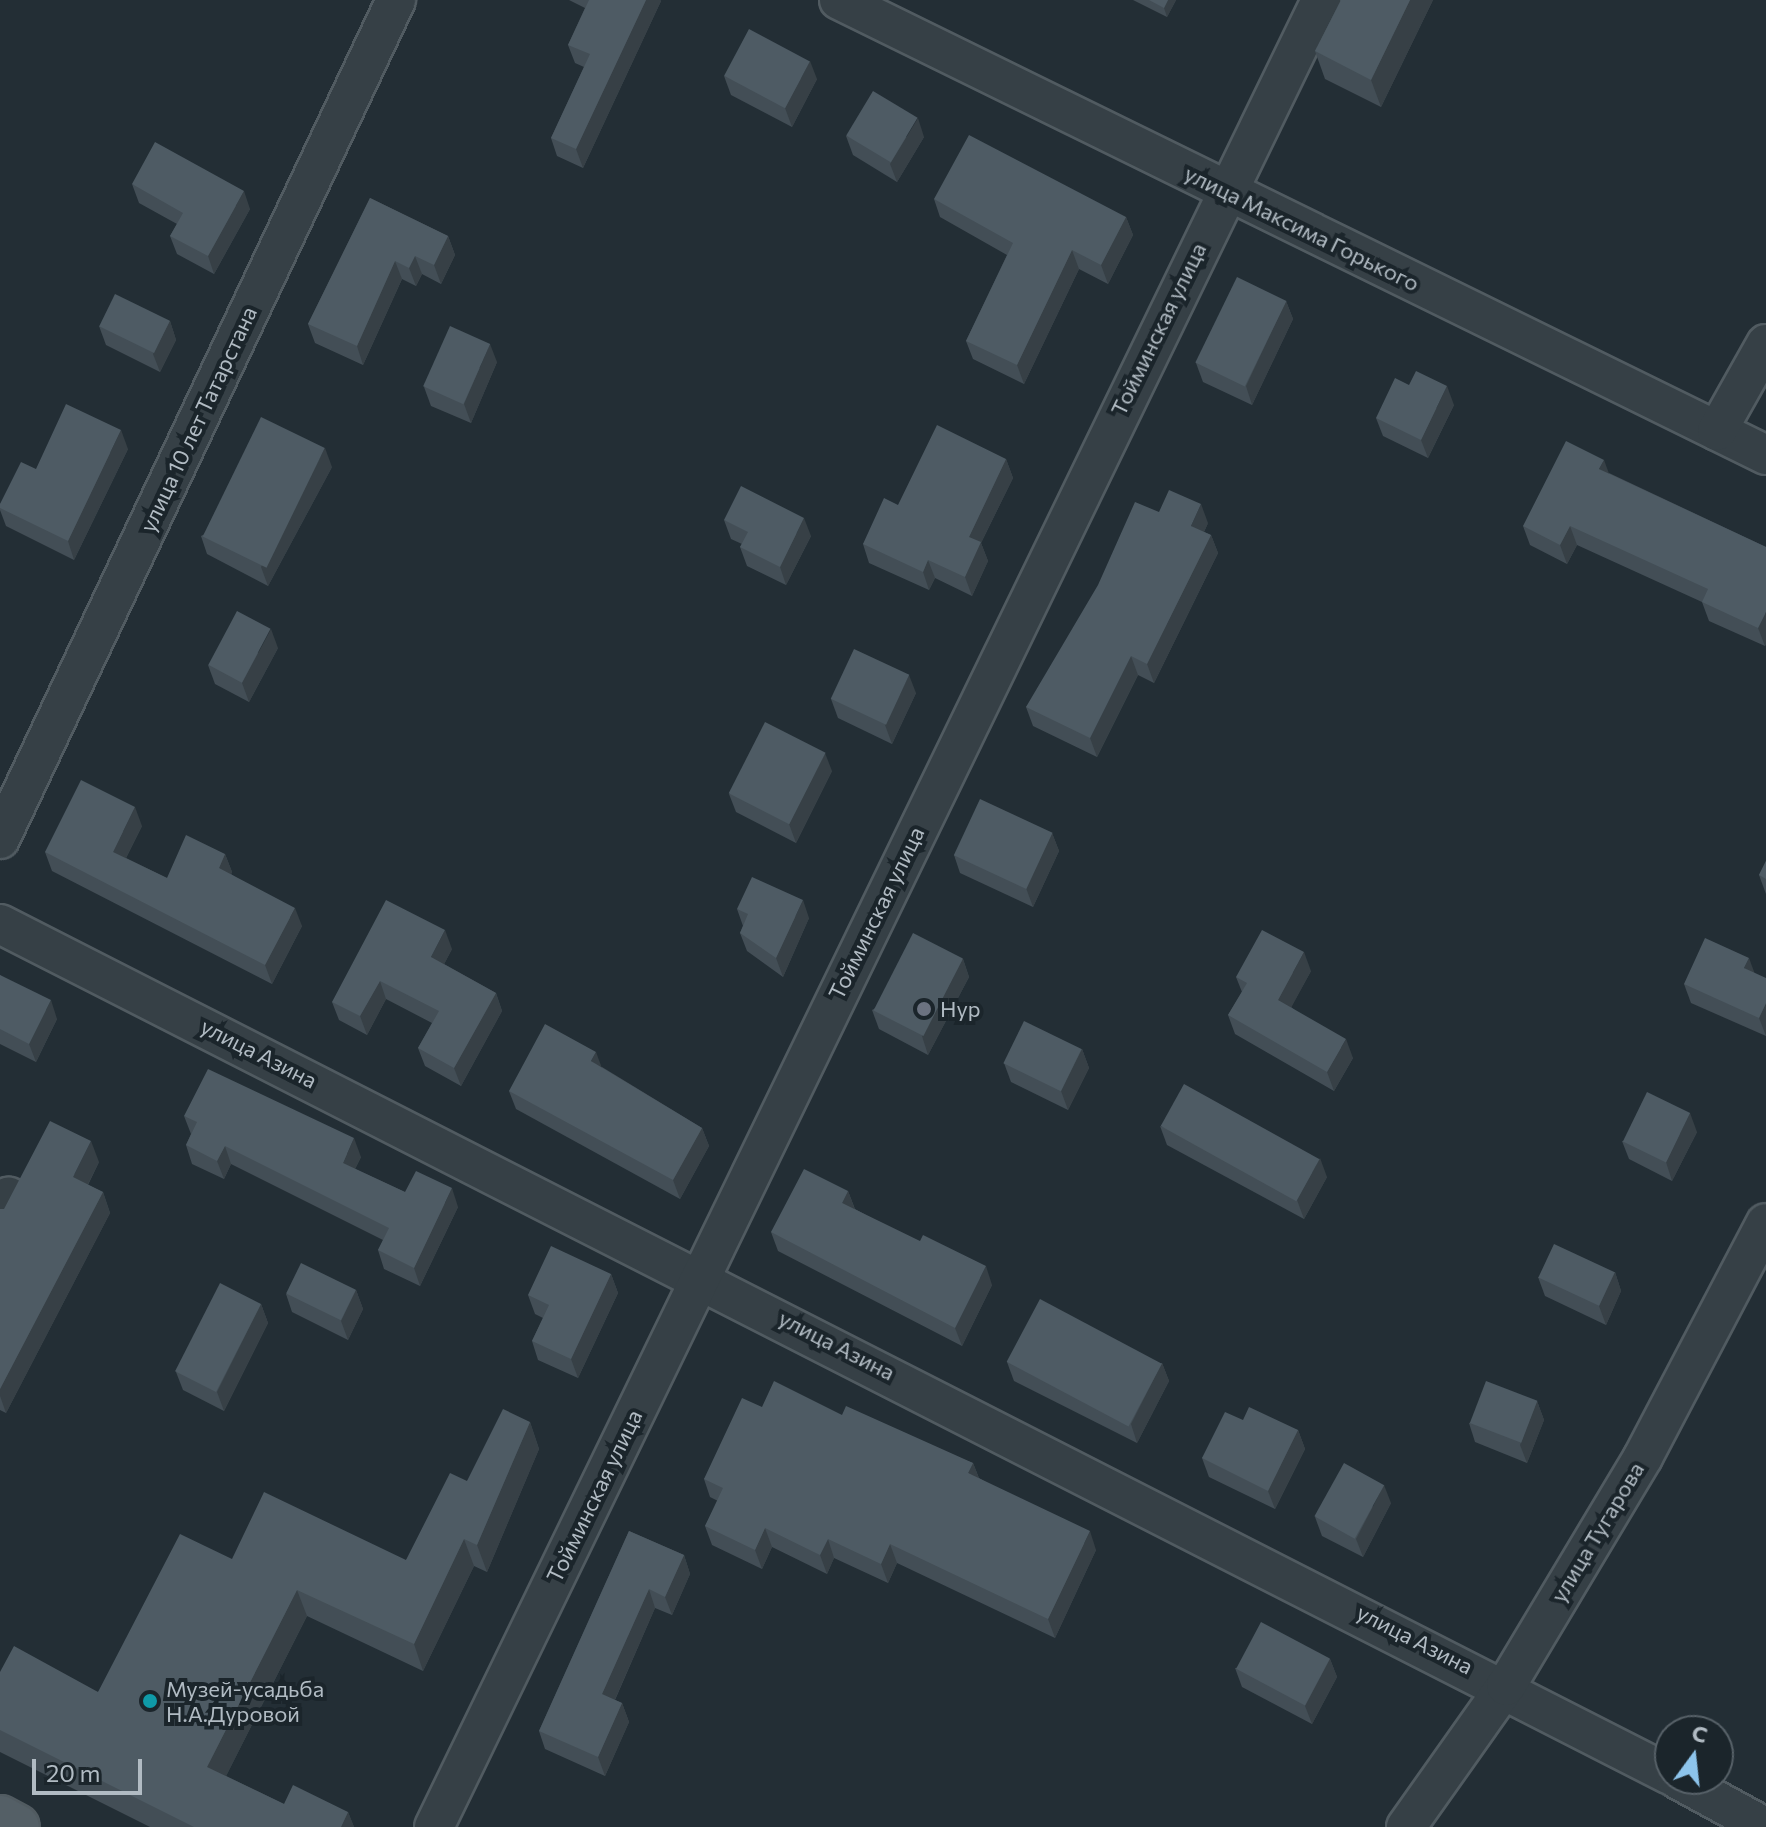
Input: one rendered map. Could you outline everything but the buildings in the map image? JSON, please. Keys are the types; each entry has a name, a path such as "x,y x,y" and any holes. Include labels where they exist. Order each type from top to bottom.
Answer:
{"main road":[{"path":"0,1818 17,1827"}],"street":[{"name":"улица 10 лет Татарстана","path":"0,839 396,0"},
{"name":"улица Максима Горького","path":"839,0 1766,455"},
{"name":"Тойминская улица","path":"434,1827 1225,191 1321,0"},
{"path":"1717,431 1766,344"},
{"name":"улица Азина","path":"0,924 700,1275 1506,1686 1654,1766"},
{"name":"улица Тугарова","path":"1406,1827 1506,1686 1643,1457 1766,1223"},
{"path":"1706,1795 1765,1827"}],"place":[{"name":"Нур","path":"924,1009"},
{"name":"Музей-усадьба Н.А.Дуровой","path":"150,1701"}]}
